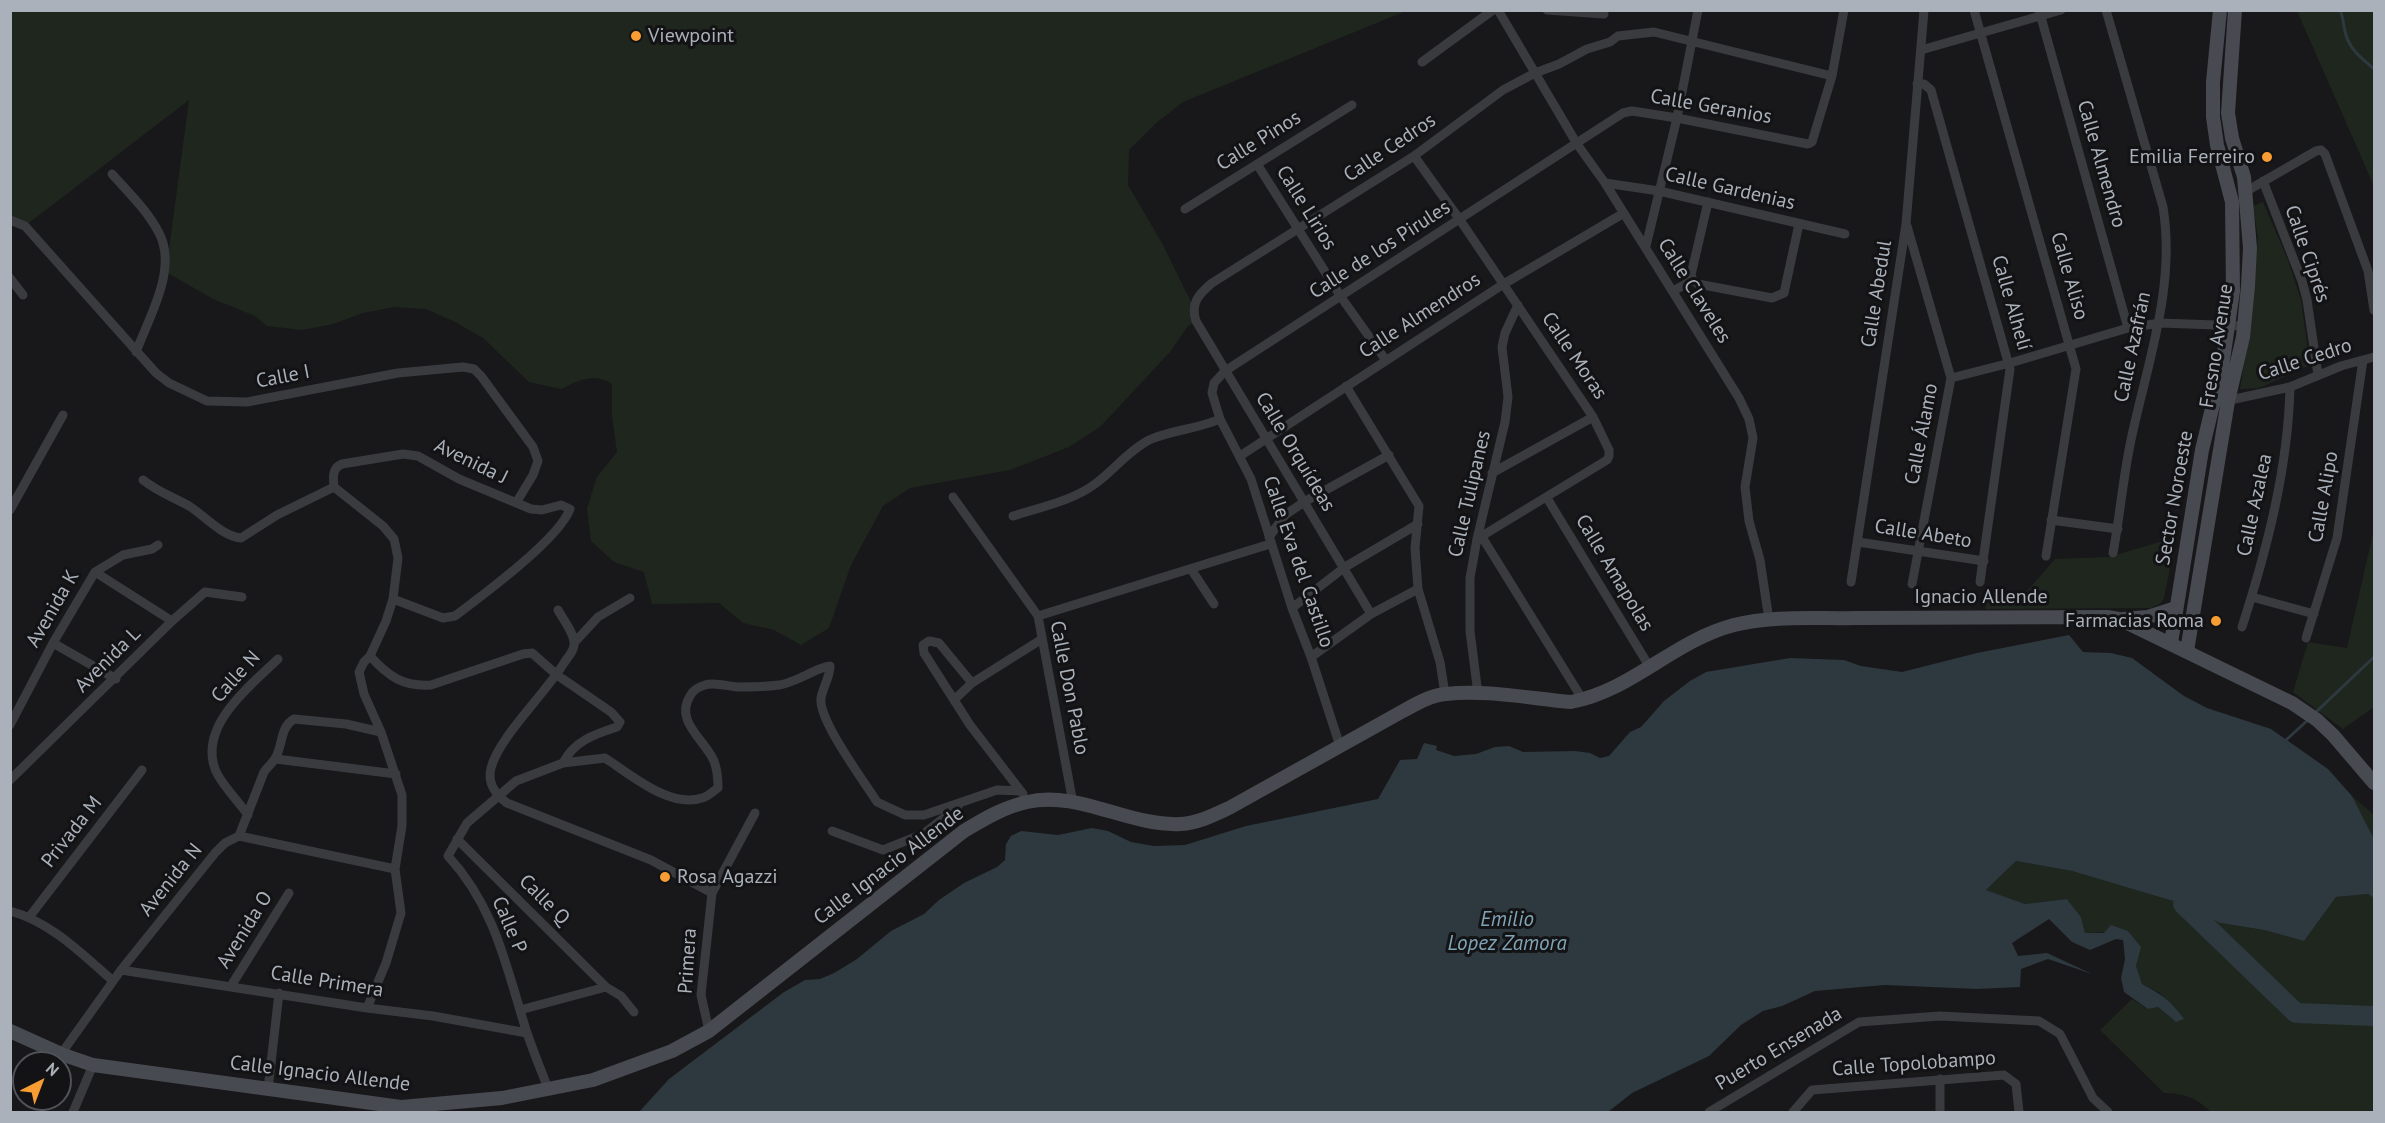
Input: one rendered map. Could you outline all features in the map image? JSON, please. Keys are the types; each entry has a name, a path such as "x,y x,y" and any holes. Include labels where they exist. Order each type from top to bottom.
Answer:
{"street":[{"path":"1422,62 1493,10"},
{"name":"Calle Claveles","path":"1498,10 1577,144 1646,246 1739,398 1749,419 1753,438 1744,487 1749,521 1760,560 1769,620"},
{"path":"1547,10 1604,14"},
{"path":"1646,246 1677,118 1698,10"},
{"path":"1833,76 1844,10"},
{"name":"Calle Abedul","path":"1851,582 1906,224 1924,10"},
{"name":"Calle Aliso","path":"1974,10 2076,369 2046,556"},
{"path":"1921,50 2040,14 2061,10"},
{"name":"Calle Azafrán","path":"2106,10 2163,207 2167,231 2167,256 2160,323 2130,443 2113,553"},
{"name":"Sector Noroeste","path":"2171,643 2212,404 2229,326 2233,291 2234,218 2213,117 2213,82 2220,10"},
{"name":"Fresno Avenue","path":"2187,651 2228,401 2244,326 2250,249 2244,177 2232,138 2228,113 2235,10"},
{"name":"Calle Almendro","path":"2040,14 2128,328"},
{"name":"Calle Cedros","path":"1193,306 1198,295 1212,283 1414,156 1503,90 1587,49 1604,45 1618,36 1654,32 1833,76"},
{"name":"Calle Geranios","path":"1577,144 1623,113 1632,111 1808,144 1812,142 1833,76"},
{"name":"Calle Alhelí","path":"1917,84 1924,84 1931,90 2010,363 1980,582"},
{"name":"Calle Pinos","path":"1185,209 1352,105"},
{"name":"Calle de los Pirules","path":"1212,393 1214,383 1225,371 1577,144"},
{"path":"2245,192 2321,150 2325,154 2368,271 2374,310"},
{"name":"Calle Moras","path":"1414,156 1593,417 1609,450 1606,460 1480,538"},
{"name":"Calle Lirios","path":"1257,164 1341,297 1386,360"},
{"path":"112,174 152,221 160,233 167,253 166,272 135,352"},
{"name":"Calle Ciprés","path":"2263,181 2302,281 2318,375"},
{"name":"Calle Gardenias","path":"1605,183 1659,191 1845,234"},
{"path":"1708,202 1691,275 1698,284 1772,298 1779,297 1784,293 1799,224"},
{"name":"Calle Almendros","path":"1240,456 1502,285 1624,213"},
{"name":"Calle I","path":"10,220 25,226 156,373 169,383 207,401 247,402 413,371 463,367 474,369 482,376 533,447 538,461 533,475 516,503"},
{"name":"Calle Álamo","path":"1906,224 1951,378 1912,584"},
{"path":"10,278 23,295"},
{"path":"1673,291 1693,280"},
{"name":"Calle Tulipanes","path":"1478,694 1468,604 1492,473 1505,422 1508,397 1502,347 1505,333 1518,305"},
{"name":"Calle Orquídeas","path":"1193,306 1196,321 1371,614"},
{"path":"1951,378 2128,328 2160,323 2244,326"},
{"name":"Calle Cedro","path":"2212,404 2290,387 2318,375 2374,357"},
{"name":"Calle Alipo","path":"2306,638 2337,538 2363,360"},
{"path":"1346,386 1419,506 1415,548 1418,589 1440,662 1445,694"},
{"name":"Calle Azalea","path":"2242,627 2270,537 2289,427 2290,387"},
{"name":"Calle Eva del Castillo","path":"1212,393 1220,419 1251,479 1292,608 1311,657 1340,746"},
{"path":"10,510 63,415"},
{"path":"1492,473 1593,417"},
{"path":"1013,516 1074,497 1095,484 1136,448 1152,439 1205,426 1220,419"},
{"name":"Avenida J","path":"334,486 332,476 342,464 403,454 418,456 459,479 531,509 542,510 561,505 570,509 558,528 516,568 455,616 443,618 393,598"},
{"path":"1038,616 1191,569 1270,541 1286,515 1304,502 1389,455"},
{"path":"143,480 156,490 202,514 224,531 241,538 277,515 334,486 383,526 394,539 398,558 393,598 386,621 370,656 359,672 364,694 381,732 402,795 402,826 395,869 401,913 386,963 367,1008"},
{"name":"Calle Don Pablo","path":"953,497 1038,616 1073,803"},
{"name":"Calle Amapolas","path":"1547,498 1649,666"},
{"path":"2051,520 2118,529"},
{"path":"1292,608 1345,567 1418,524"},
{"path":"1480,538 1583,700"},
{"name":"Calle Abeto","path":"1858,542 1984,561"},
{"name":"Avenida K","path":"10,725 53,643 95,572 123,555 152,549 158,545"},
{"path":"1191,569 1214,604"},
{"path":"95,572 172,621"},
{"path":"1311,657 1371,614 1418,589"},
{"name":"Avenida L","path":"10,780 116,679 172,621 205,592 242,597"},
{"path":"2252,597 2314,614"},
{"path":"630,598 598,617 574,643 557,675 498,751 490,771 493,789 498,797 507,803 651,860 712,893 755,813"},
{"path":"2119,619 2148,617 2176,608"},
{"path":"558,610 574,643"},
{"name":"Ignacio Allende","path":"1858,618 2107,616 2119,619 2292,703 2317,720 2374,783"},
{"name":"Calle Ignacio Allende","path":"72,1058 93,1065 401,1107 443,1108 593,1080 672,1051 709,1031 964,831 1024,796 1073,803 1154,822 1181,824 1201,820 1229,808 1419,702 1445,694 1478,694 1571,702 1583,700 1613,690 1694,639 1737,624 1769,620 1858,618"},
{"path":"954,700 972,683 1042,639"},
{"path":"972,683 939,643 929,641 923,645 924,653 970,725 1024,796"},
{"path":"53,643 116,679"},
{"path":"370,656 392,676 416,686 431,685 532,653 557,675 611,712 620,722 617,727 589,736 568,754 564,763"},
{"name":"Calle N","path":"248,815 215,771 210,748 228,708 278,658"},
{"path":"457,839 467,823 516,781 564,763 605,758 658,792 685,801 704,798 718,788 718,779 713,760 691,729 687,719 686,701 693,691 706,684 740,687 779,685 830,666 821,699 825,719 877,802 905,815 924,815 997,789 1024,796"},
{"path":"381,732 346,724 294,719 289,722 276,759 264,772 239,836 395,869"},
{"path":"276,759 396,774"},
{"name":"Privada M","path":"30,916 142,770"},
{"path":"832,831 884,850 923,834 964,802"},
{"name":"Avenida N","path":"64,1051 121,970 215,853 225,843 239,836"},
{"name":"Calle Q","path":"457,839 606,987 621,996 634,1012"},
{"name":"Calle P","path":"457,839 448,856 469,879 496,933 527,1033 549,1090"},
{"name":"Avenida O","path":"231,986 289,893"},
{"name":"Primera","path":"709,1031 701,995 712,893"},
{"path":"10,911 30,916 72,945 113,981"},
{"name":"Calle Primera","path":"121,970 433,1016 527,1033"},
{"path":"520,1010 606,987"},
{"path":"268,1089 279,993"},
{"name":"Puerto Ensenada","path":"1709,1113 1859,1022 1940,1016 2039,1021 2060,1034 2093,1098 2108,1113"},
{"name":"Calle Ignacio Allende","path":"10,1031 55,1051"},
{"path":"73,1113 93,1065"},
{"name":"Calle Topolobampo","path":"1793,1113 1812,1090 2004,1075 2016,1084 2019,1113"},
{"path":"1940,1079 1940,1113"}],"shaded area":[{"path":"10,11 1406,11 1183,102 1155,124 1129,150 1128,185 1162,243 1193,306 1196,321 1188,326 1170,352 1100,427 1069,447 1010,470 910,488 883,506 851,565 829,628 801,645 774,630 743,623 719,603 652,604 644,572 614,562 591,541 587,508 597,477 617,452 612,416 612,384 599,378 593,378 580,380 561,389 529,382 483,338 426,309 394,307 302,330 267,326 255,316 213,299 166,272 189,100 25,226 11,220"},
{"path":"2297,11 2374,11 2374,186"},
{"path":"2263,202 2288,260 2301,300 2310,365 2259,388 2240,389 2258,238 2253,206"},
{"path":"2374,529 2374,707 2343,729 2293,692 2308,642 2347,648"},
{"path":"2176,537 2164,598 2161,603 2151,608 1986,609 1986,592 2027,591 2055,559 2109,557"},
{"path":"2352,796 2374,815 2374,839"},
{"path":"2016,861 2072,871 2183,904 2220,923 2264,930 2304,941 2336,897 2368,894 2374,898 2374,1112 2211,1112 2190,1097 2164,1093 2100,1030 2132,999 2148,1009 2158,1007 2176,1022 2160,993 2142,984 2136,966 2140,947 2128,931 2085,933 2081,917 2067,899 2025,904 1986,890"}],"water":[{"name":"Emilio Lopez Zamora","path":"2069,635 2083,652 2111,653 2132,658 2184,696 2207,708 2271,729 2328,769 2352,796 2374,839 2374,898 2368,894 2336,897 2304,941 2264,930 2220,923 2183,904 2072,871 2016,861 1986,890 2025,904 2067,899 2081,917 2085,933 2104,933 2111,925 2128,931 2141,947 2136,966 2142,984 2165,998 2184,1019 2176,1022 2158,1007 2148,1009 2124,992 2121,978 2125,959 2123,940 2116,939 2090,950 2072,942 2049,919 2012,943 2018,956 2047,953 2092,974 2048,959 2021,969 2020,987 1977,989 1885,985 1815,991 1782,1006 1763,1011 1741,1025 1709,1056 1632,1093 1608,1112 639,1112 669,1079 784,992 805,980 820,979 834,973 857,959 891,931 924,914 939,900 964,883 997,867 1005,860 1006,844 1011,836 1021,831 1058,835 1092,828 1108,831 1131,842 1154,846 1185,845 1246,826 1378,799 1400,760 1417,759 1424,743 1437,746 1436,750 1454,756 1476,754 1495,747 1509,746 1523,752 1575,751 1590,753 1600,758 1609,756 1630,732 1641,727 1664,701 1706,672 1790,658 1844,660 1861,666 1902,672 1977,653"}],"waterway":[{"path":"2340,10 2351,45 2357,54 2374,69"},
{"path":"2315,713 2374,657"},
{"path":"2286,740 2308,720"},
{"path":"2183,904 2296,1013 2374,1016"}],"place":[{"name":"Viewpoint","path":"636,36"},
{"name":"Emilia Ferreiro","path":"2267,157"},
{"name":"Farmacias Roma","path":"2216,621"},
{"name":"Rosa Agazzi","path":"665,877"}]}
